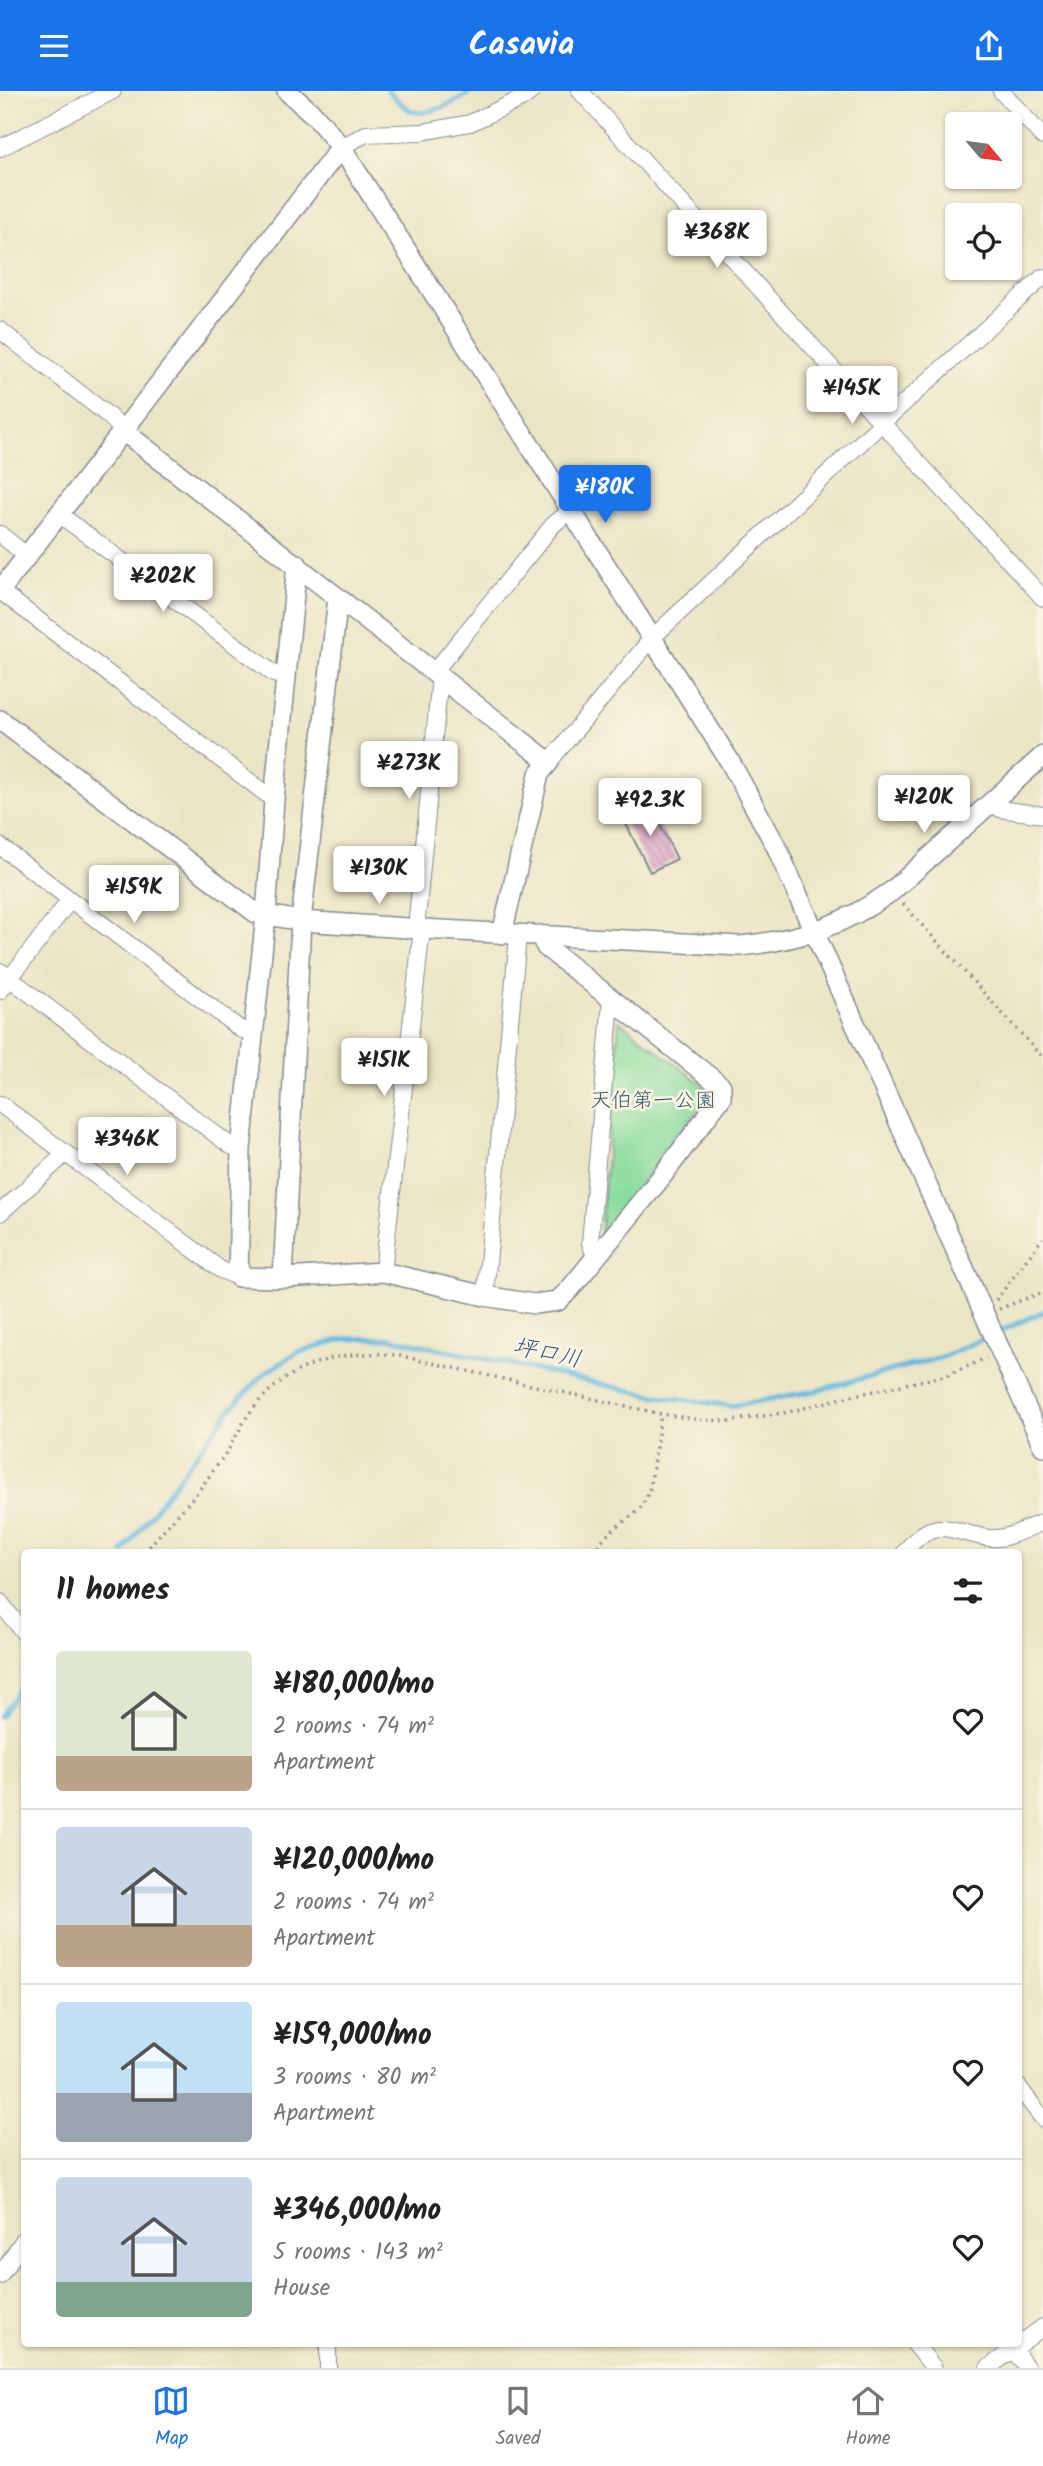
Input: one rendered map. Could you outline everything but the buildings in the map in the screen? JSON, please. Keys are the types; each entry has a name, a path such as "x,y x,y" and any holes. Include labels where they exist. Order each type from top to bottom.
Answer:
{"street":[{"path":"0,148 113,91"},
{"path":"287,91 315,116 341,147 729,761 776,846 1043,1446"},
{"path":"274,800 0,591 341,147 366,134 422,132 470,124 532,91"},
{"path":"580,91 1043,598"},
{"path":"1001,91 1043,137"},
{"path":"485,1296 510,935 539,774 652,638 1043,277"},
{"path":"0,330 110,417 122,430 549,762"},
{"path":"383,1272 419,929 437,674 553,525 572,509"},
{"path":"59,514 274,674 285,677"},
{"path":"0,534 27,556"},
{"path":"238,1277 241,1149 266,915 274,800 297,564"},
{"path":"283,1277 301,921 338,598"},
{"path":"0,720 256,913 301,921 740,946 776,943 814,932 858,914 892,891 1043,756"},
{"path":"990,803 1000,809 1043,815"},
{"path":"0,846 240,1029 253,1033"},
{"path":"70,899 3,980 231,1146 241,1149"},
{"path":"0,1104 221,1270 238,1277 383,1272 485,1296 534,1304 558,1301 596,1259 721,1098 721,1086 546,947 540,935"},
{"path":"596,1259 590,1243 611,1001"},
{"path":"0,1213 65,1154"},
{"path":"907,1549 932,1528 947,1527 992,1538 1011,1535 1043,1522"},
{"path":"0,1602 21,1629"},
{"path":"1022,2091 1043,2119"},
{"path":"0,2276 21,2244"},
{"path":"1022,2342 1043,2327"},
{"path":"328,2347 328,2368"},
{"path":"917,2347 934,2368"},
{"path":"988,2368 1016,2347"},
{"path":"1013,2349 1027,2368"}],"path":[{"path":"892,891 1043,1058"},
{"path":"984,1315 1043,1238"},
{"path":"984,1315 1043,1292"},
{"path":"147,1549 195,1496 228,1450 251,1411 268,1391 311,1364 352,1353 396,1355 661,1414 730,1421 789,1412 947,1375 999,1349"},
{"path":"597,1549 601,1541 639,1509 646,1499 661,1414"}],"green space":[{"name":"天伯第一公園","path":"619,1021 712,1092 600,1236"}],"waterway":[{"path":"388,91 407,108 421,113 460,99 471,91"},
{"name":"坪口川","path":"125,1549 232,1407 265,1373 298,1352 343,1339 390,1338 651,1395 731,1406 815,1391 942,1357 1043,1312"},
{"name":"坪口川","path":"0,1716 21,1688"}]}
